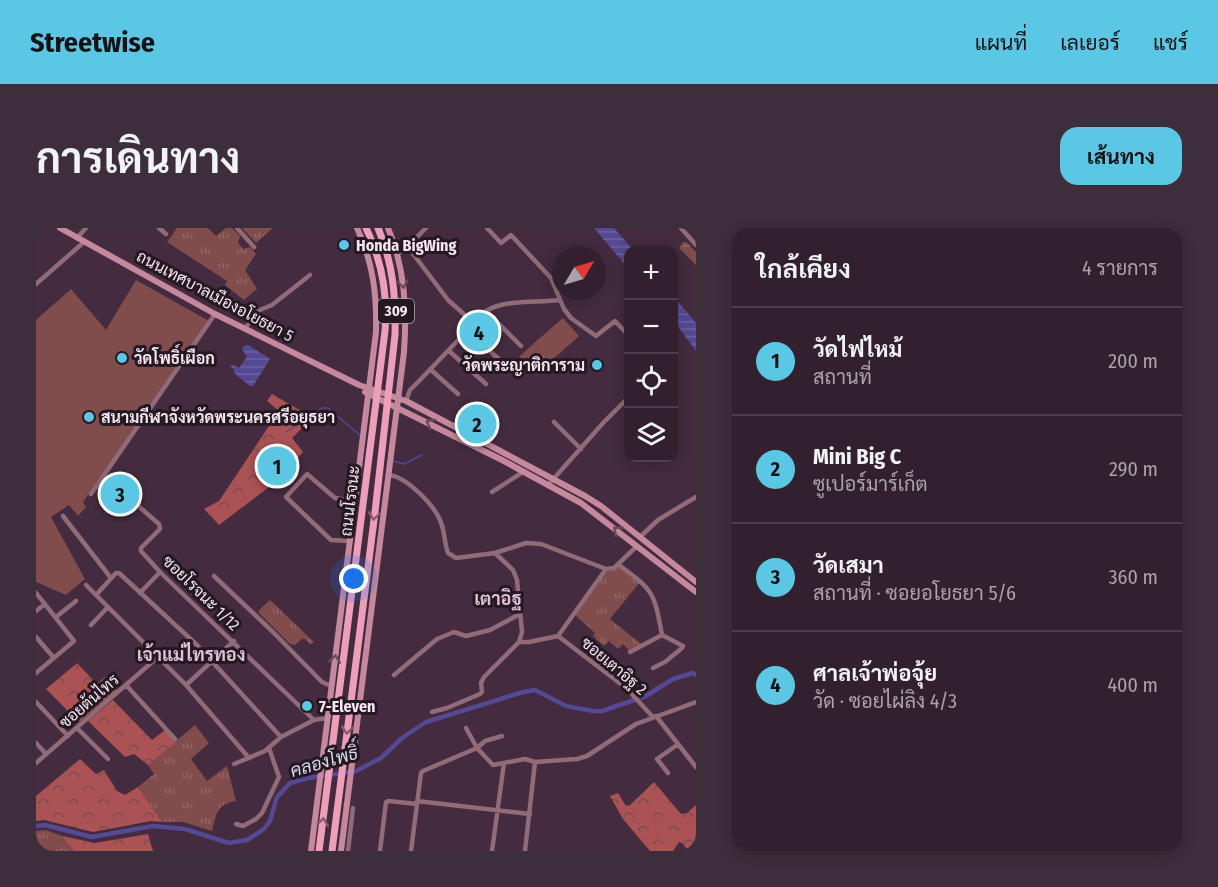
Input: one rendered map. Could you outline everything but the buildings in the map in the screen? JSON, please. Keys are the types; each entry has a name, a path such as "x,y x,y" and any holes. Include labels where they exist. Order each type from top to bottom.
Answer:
{"main road":[{"name":"ถนนเทศบาลเมืองอโยธยา 5","path":"60,228 215,314 359,385 406,401 554,479 601,506 696,582"},
{"name":"ถนนโรจนะ","path":"310,851 376,332 376,297 371,264 357,228"},
{"name":"ถนนโรจนะ","path":"319,851 385,331 386,300 379,261 366,228"},
{"name":"ถนนโรจนะ","path":"332,851 388,405 396,307 389,260 378,228"},
{"name":"ถนนโรจนะ","path":"341,851 406,322 405,295 397,254 388,228"},
{"name":"ถนนเทศบาลเมืองอโยธยา 5","path":"359,385 368,395 397,407 548,485 595,512 696,592"},
{"path":"347,563 356,565"},
{"path":"367,567 376,568"}],"street":[{"path":"77,238 86,228"},
{"path":"159,228 166,234"},
{"path":"237,228 254,247"},
{"path":"397,254 408,247 426,228"},
{"path":"487,228 501,243 511,235 552,281"},
{"path":"681,228 696,245"},
{"path":"36,284 84,242"},
{"path":"408,247 448,300 475,324"},
{"path":"245,329 255,312 272,305 310,275"},
{"path":"406,401 410,390 486,311 495,307 559,300 571,318 596,336 615,321 624,331"},
{"path":"486,311 521,346"},
{"path":"91,494 215,314"},
{"path":"468,331 504,364"},
{"path":"448,351 486,384"},
{"path":"430,369 458,394"},
{"path":"548,485 624,402"},
{"path":"554,422 581,449"},
{"path":"492,492 523,472"},
{"path":"350,541 331,540 286,497 308,474 335,498 355,501"},
{"path":"388,475 398,477 408,483 435,512 443,530 447,549 452,556 464,558 495,553 531,542 606,569 619,565 637,546"},
{"name":"ซอยโรจนะ 1/12","path":"104,476 159,524 160,529 140,549 160,572 314,720"},
{"path":"640,537 658,520 696,497"},
{"path":"63,516 111,578"},
{"path":"432,712 480,694 484,677 519,642 522,632 515,574 495,553"},
{"path":"619,565 645,584 651,592 662,635 683,647 665,662 653,668"},
{"path":"519,642 558,636 606,569"},
{"path":"96,595 117,572 187,636 281,737"},
{"path":"140,593 160,572"},
{"path":"214,576 322,682 332,686"},
{"path":"86,585 186,685 249,758"},
{"path":"36,593 74,641 36,673"},
{"path":"56,617 76,601"},
{"path":"36,611 45,604"},
{"path":"91,625 108,607"},
{"path":"394,675 445,635 454,632 466,636 490,630 520,614"},
{"path":"630,652 662,635"},
{"name":"ซอยเตาอิฐ 2","path":"558,636 626,688 654,716 696,767"},
{"path":"36,637 54,658"},
{"path":"186,685 234,641"},
{"name":"ซอยต้นไทร","path":"36,763 158,657"},
{"path":"126,685 175,739"},
{"path":"36,702 68,736"},
{"path":"466,728 477,748 491,764 525,759 535,762 559,762 587,756 636,724 696,702"},
{"path":"234,764 269,748 281,737 314,720 327,718"},
{"path":"77,728 108,759"},
{"path":"411,851 421,773 477,748 485,741 502,736"},
{"path":"36,743 46,754"},
{"path":"668,773 657,759 677,745"},
{"path":"236,824 243,826 262,813 276,783 278,773 269,748"},
{"path":"525,851 535,762"},
{"path":"492,851 504,763"},
{"path":"380,851 386,802 388,801 530,814"},
{"path":"348,851 353,808"}],"green space":[{"path":"177,228 208,228 216,236 226,228 232,228 240,236 238,243 243,249 250,247 256,254 245,270 257,289 244,300 225,285 227,281 167,242"},
{"path":"242,228 273,228 256,243"},
{"path":"683,242 686,242 696,252 696,265 679,248"},
{"name":"สนามกีฬาจังหวัดพระนครศรีอยุธยา","path":"136,280 209,321 83,502 86,507 78,516 69,505 51,517 85,579 66,595 36,582 36,320 71,289 106,330"},
{"path":"563,318 579,336 550,362 533,344"},
{"path":"533,344 550,362 536,375 519,357"},
{"path":"272,394 303,412 307,423 292,438 303,452 277,481 219,525 204,509 219,501 279,411 267,401"},
{"path":"620,567 640,582 610,619 641,644 630,651 623,644 618,649 609,641 604,646 593,636 595,633 575,615 606,572"},
{"path":"270,600 314,642 310,644 302,639 295,645 290,644 259,613 259,610"},
{"path":"77,663 97,684 105,677 117,690 79,722 46,689"},
{"path":"113,700 152,740 165,730 176,742 148,765 134,754 125,757 88,721"},
{"path":"195,725 209,743 191,759 207,781 227,766 236,801 225,805 218,811 212,831 183,822 162,822 138,787 154,774 148,765"},
{"path":"80,759 96,774 104,770 117,791 125,795 138,787 162,822 151,821 93,832 44,820 36,821 36,796"},
{"path":"654,782 681,814 687,813 696,805 696,851 689,851 679,842 673,851 650,851 623,819 610,796 618,793 626,806 630,805"},
{"path":"46,830 62,836 74,851 36,851 36,831"},
{"path":"148,834 153,851 74,851 62,836 95,843"}],"shaded area":[{"path":"594,228 614,228 630,246 624,246 624,263"},
{"path":"678,302 696,323 696,351 678,326"},
{"path":"248,345 270,359 253,386 234,373 234,369 230,366 239,368 247,357 242,349"}],"waterway":[{"path":"286,432 322,408 328,408 361,436"},
{"path":"393,461 404,464 422,455"},
{"name":"คลองโพธิ์","path":"36,826 45,825 92,837 153,826 185,829 229,843 247,840 264,829 270,821 277,797 290,783 356,771 381,758 402,738 426,722 535,690 566,706 602,711 646,696 673,679 693,673 696,675"}],"place":[{"name":"Honda BigWing","path":"344,245"},
{"name":"ศาลเจ้าพ่อจุ้ย","path":"479,332"},
{"name":"วัดโพธิ์เผือก","path":"122,358"},
{"name":"วัดพระญาติการาม","path":"597,365"},
{"name":"สนามกีฬาจังหวัดพระนครศรีอยุธยา","path":"89,417"},
{"name":"Mini Big C","path":"477,424"},
{"name":"วัดไฟไหม้","path":"277,466"},
{"name":"วัดเสมา","path":"120,494"},
{"name":"7-Eleven","path":"307,706"}],"district":[{"name":"เตาอิฐ","path":"498,599"},
{"name":"เจ้าแม่ไทรทอง","path":"191,655"}]}
